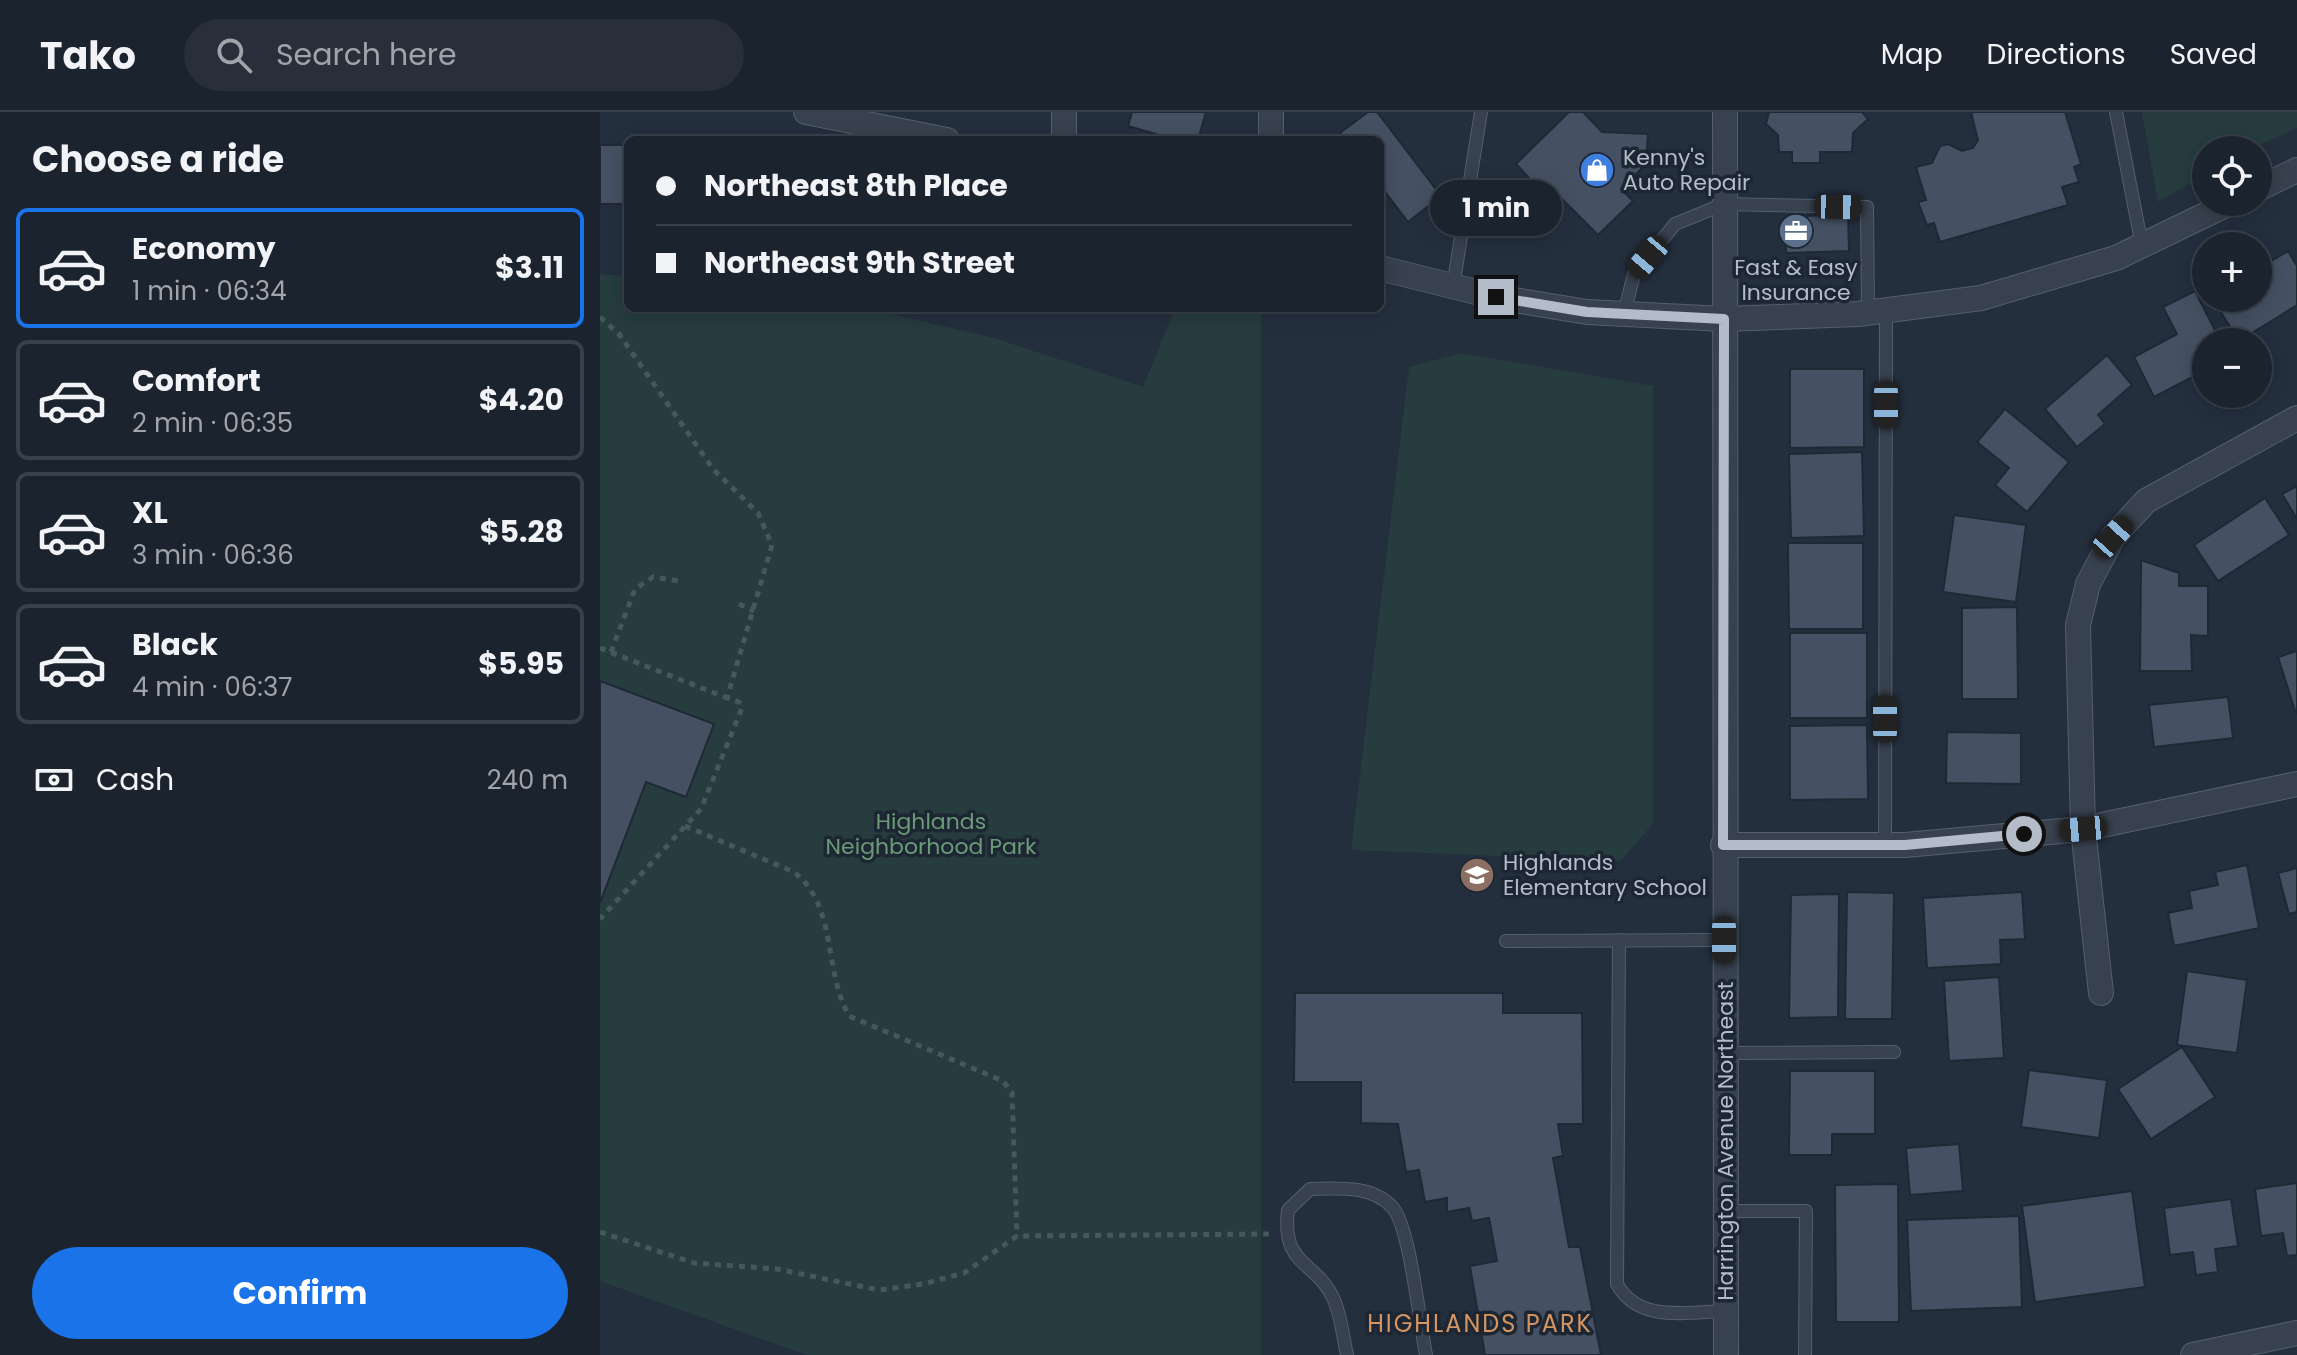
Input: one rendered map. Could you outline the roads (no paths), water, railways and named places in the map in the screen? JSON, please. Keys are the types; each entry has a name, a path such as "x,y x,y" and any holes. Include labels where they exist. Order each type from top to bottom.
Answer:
{"street":[{"path":"806,112 927,136"},
{"path":"1064,112 1064,136"},
{"path":"1271,112 1271,136"},
{"name":"Harrington Avenue Northeast","path":"1725,112 1723,845 1726,1355"},
{"path":"2272,182 2297,170"},
{"path":"1384,269 1453,287 1572,310 1724,319 1877,312 1981,298 2116,258 2203,216"},
{"path":"2101,993 2083,829 2078,625 2088,584 2113,537 2146,501 2297,418"},
{"path":"1723,845 1885,845 2083,829 2297,784"},
{"path":"2193,1355 2297,1333"}],"lane":[{"path":"1453,287 1481,112"},
{"path":"2116,112 2142,246"},
{"path":"1624,314 1634,274 1675,224 1724,204 1867,207 1877,312 1885,845"},
{"path":"1619,940 1617,1284 1624,1298 1657,1313 1725,1311"},
{"path":"1506,941 1724,940"},
{"path":"1724,1053 1894,1052"},
{"path":"1347,1355 1333,1298 1297,1258 1285,1234 1288,1210 1310,1189 1367,1191 1393,1209 1404,1233 1426,1355"},
{"path":"1725,1211 1806,1211 1805,1355"}],"place":[{"name":"Kenny's Auto Repair","path":"1597,170"},
{"name":"Fast & Easy Insurance","path":"1796,231"},
{"name":"Highlands Elementary School","path":"1477,875"}],"district":[{"name":"HIGHLANDS PARK","path":"1480,1324"}],"park label":[{"name":"Highlands Neighborhood Park","path":"931,834"}]}
